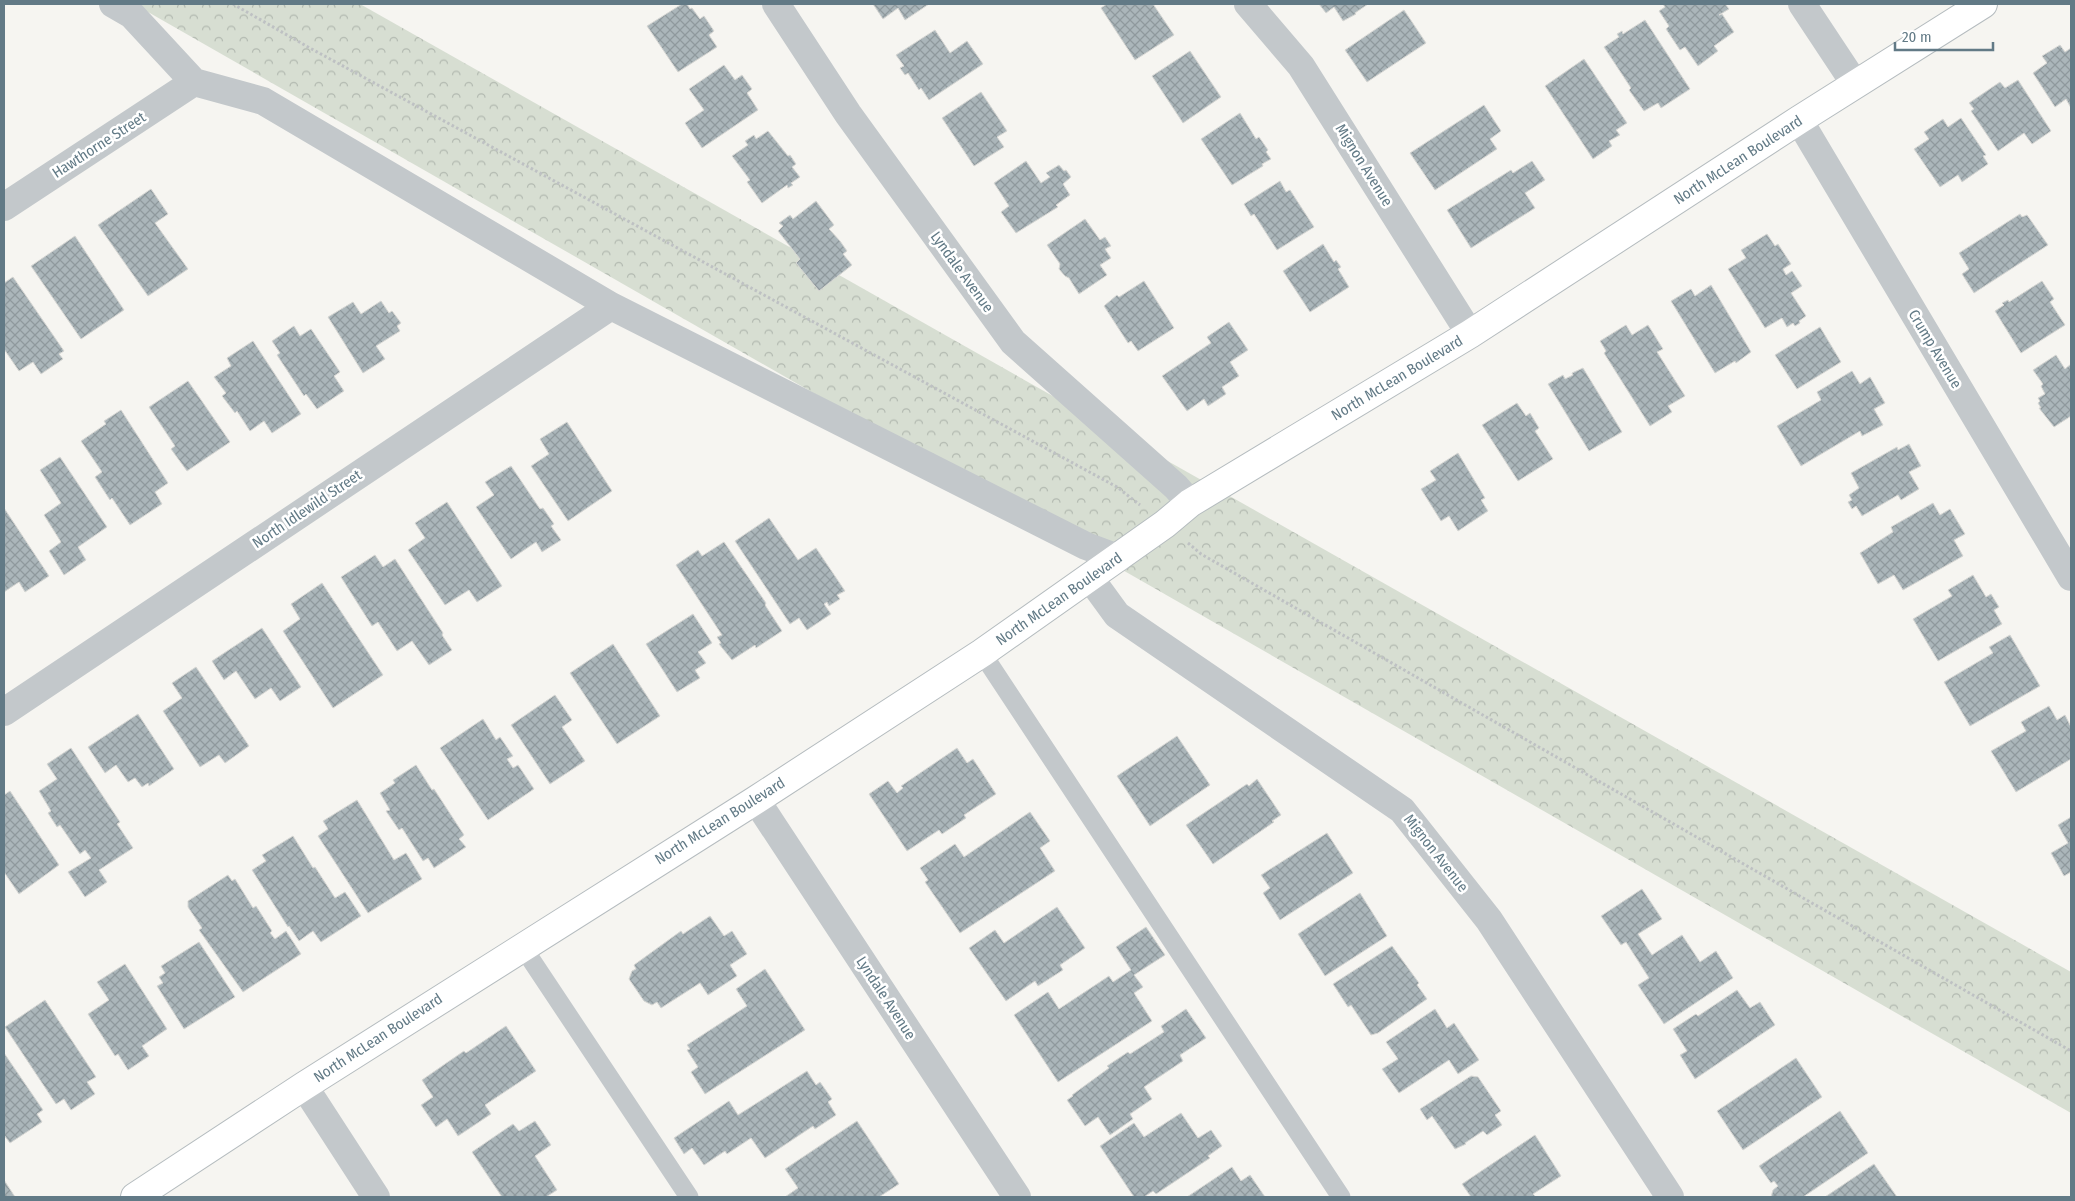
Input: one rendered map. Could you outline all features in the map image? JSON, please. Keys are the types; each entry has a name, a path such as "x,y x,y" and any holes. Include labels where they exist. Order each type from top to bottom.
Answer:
{"main road":[{"name":"North McLean Boulevard","path":"135,1197 522,946 756,800 982,652 1118,558 1165,524 1190,503 1470,334 1799,120 1983,4"}],"street":[{"path":"113,4 132,16 194,82 263,101 611,306 1086,546 1118,558"},
{"name":"Lyndale Avenue","path":"776,4 848,114 1013,342 1176,487 1190,503"},
{"name":"Mignon Avenue","path":"1248,4 1301,66 1470,334"},
{"path":"1802,4 1855,84"},
{"name":"Hawthorne Street","path":"4,207 194,82"},
{"name":"Crump Avenue","path":"1799,120 2071,577"},
{"name":"North Idlewild Street","path":"4,712 611,306"},
{"name":"Mignon Avenue","path":"1090,578 1117,615 1402,810 1489,920 1670,1197"},
{"name":"Lyndale Avenue","path":"756,800 1017,1197"},
{"path":"304,1086 376,1197"}],"lane":[{"path":"982,652 1341,1197"},
{"path":"522,946 689,1197"}],"path":[{"path":"233,4 317,52 1074,463 1125,493"},
{"path":"1202,554 2071,1051"}],"green space":[{"path":"134,4 360,4 2071,972 2071,1113"}],"building":[{"path":"682,4 687,4 690,9 692,8 700,19 704,16 714,31 709,35 717,47 678,72 647,26"},
{"path":"873,4 929,4 905,20 898,8 883,19"},
{"path":"1107,4 1153,4 1174,35 1135,60 1101,8"},
{"path":"1319,4 1368,4 1356,14 1343,21 1334,7 1326,13"},
{"path":"1663,4 1725,4 1729,9 1719,15 1722,14 1734,32 1714,46 1718,51 1698,66 1685,47 1680,50 1666,29 1669,26 1659,11 1665,7"},
{"path":"1404,10 1426,43 1367,82 1345,50"},
{"path":"1645,20 1690,89 1661,108 1658,103 1644,111 1629,90 1631,88 1604,47 1619,37 1617,34 1622,31 1623,34"},
{"path":"935,30 950,53 967,41 983,64 929,100 921,88 919,90 908,73 905,75 900,68 904,66 896,55"},
{"path":"2060,45 2065,52 2071,48 2071,108 2066,99 2055,107 2033,73 2047,63 2042,56"},
{"path":"1190,51 1221,97 1183,123 1152,76"},
{"path":"1584,59 1627,123 1616,130 1620,135 1609,141 1612,146 1593,159 1545,86"},
{"path":"724,65 735,80 742,75 752,89 747,93 758,110 702,148 685,123 704,110 689,89"},
{"path":"2018,80 2051,131 2032,144 2024,133 1998,151 1971,111 1974,109 1969,103 2000,82 2005,88"},
{"path":"981,92 1007,131 997,137 1004,147 974,166 942,118"},
{"path":"1484,105 1501,131 1490,139 1497,149 1435,190 1410,153"},
{"path":"1240,113 1256,139 1259,137 1268,150 1266,152 1271,159 1232,185 1201,139"},
{"path":"1961,118 1986,155 1983,156 1988,164 1962,182 1958,175 1940,187 1914,149 1929,139 1924,132 1943,119 1948,127"},
{"path":"768,131 788,156 790,155 796,164 792,167 800,177 791,183 793,185 788,188 787,185 762,203 747,182 750,180 732,156 748,145 745,141 754,135 756,139"},
{"path":"1026,161 1041,183 1050,177 1046,173 1059,165 1064,171 1066,170 1071,177 1063,184 1070,195 1056,205 1058,207 1016,233 1001,212 1009,206 994,183"},
{"path":"1532,161 1545,180 1525,193 1535,208 1471,248 1447,210 1511,170 1513,173"},
{"path":"1280,181 1286,192 1290,190 1314,227 1277,250 1254,214 1251,216 1244,204"},
{"path":"151,189 168,214 155,223 188,269 148,296 98,225"},
{"path":"816,201 834,225 829,229 847,251 843,254 852,265 819,291 796,263 800,259 778,231 783,226 779,223 790,215 793,219"},
{"path":"2020,214 2022,217 2027,215 2048,245 1974,293 1962,274 1969,269 1959,253"},
{"path":"1085,219 1100,240 1105,237 1111,246 1105,249 1111,258 1100,265 1107,275 1079,294 1069,278 1059,269 1060,264 1047,245"},
{"path":"1767,234 1775,246 1778,244 1791,264 1783,269 1786,275 1792,271 1802,286 1791,293 1806,316 1795,326 1793,323 1787,327 1782,318 1765,328 1728,269 1746,258 1741,250"},
{"path":"75,236 124,310 81,339 31,266"},
{"path":"1323,244 1334,262 1336,260 1341,267 1338,269 1349,287 1310,312 1283,271"},
{"path":"13,277 64,351 59,354 63,359 41,374 33,362 19,371 4,349 4,283"},
{"path":"1144,281 1174,328 1138,351 1131,341 1128,343 1104,306 1117,295 1119,297"},
{"path":"2042,281 2054,299 2050,302 2065,325 2021,353 1995,311 2004,305 2002,303 2008,300 2009,302"},
{"path":"1711,285 1751,352 1736,363 1735,361 1715,373 1671,301 1691,289 1695,296"},
{"path":"381,301 389,313 392,311 401,323 397,326 400,331 376,346 385,359 363,373 328,317 353,302 361,314"},
{"path":"1229,322 1248,350 1230,362 1239,376 1222,387 1226,394 1208,406 1204,399 1187,411 1162,376 1211,343 1207,337"},
{"path":"1626,325 1632,335 1648,325 1663,349 1657,352 1685,396 1668,406 1672,412 1650,426 1604,353 1606,351 1600,341"},
{"path":"294,326 300,336 311,329 340,372 334,376 344,391 317,409 306,394 304,396 277,355 280,353 272,341"},
{"path":"1820,327 1841,362 1797,389 1775,355"},
{"path":"253,341 301,414 272,433 264,421 250,431 237,411 235,413 222,396 226,393 214,377 231,366 227,358"},
{"path":"2056,355 2065,369 2071,364 2071,416 2054,427 2039,408 2041,408 2038,398 2045,394 2041,386 2043,384 2033,370"},
{"path":"1583,368 1622,432 1589,451 1548,384 1563,375 1565,379"},
{"path":"1852,371 1860,384 1870,377 1885,403 1874,409 1883,425 1862,436 1860,431 1801,466 1777,426 1821,400 1817,392"},
{"path":"188,381 230,442 187,471 171,449 175,446 149,407"},
{"path":"1517,403 1526,416 1530,413 1539,428 1535,431 1553,459 1518,481 1482,425"},
{"path":"121,410 168,483 155,492 162,504 130,525 95,477 102,472 81,441 106,424 104,421"},
{"path":"567,422 612,491 568,521 531,466 549,454 540,439"},
{"path":"1909,444 1921,466 1909,472 1919,489 1901,500 1898,495 1862,516 1856,506 1852,509 1848,502 1852,500 1849,495 1859,488 1851,473 1897,447 1898,450"},
{"path":"1458,453 1485,498 1481,500 1488,511 1458,531 1449,516 1441,521 1421,489 1436,480 1430,471"},
{"path":"60,457 107,527 78,547 86,560 64,575 49,551 61,542 44,515 61,503 40,470"},
{"path":"511,466 540,509 543,508 554,524 551,526 561,540 542,552 536,542 511,559 476,507 494,495 485,482"},
{"path":"447,502 502,586 477,602 469,590 445,605 408,550 425,538 415,523"},
{"path":"1933,503 1940,515 1950,509 1965,534 1954,540 1963,556 1903,590 1894,575 1878,584 1860,553 1893,532 1891,527"},
{"path":"4,508 49,576 25,592 19,582 4,592"},
{"path":"769,518 798,560 816,548 845,591 837,595 840,599 829,606 827,602 824,604 831,614 807,630 799,618 790,624 735,541"},
{"path":"724,542 766,603 765,605 782,631 756,648 755,645 732,660 719,644 721,643 717,637 722,635 676,565 698,550 702,556"},
{"path":"375,555 383,567 395,559 452,650 429,665 412,641 397,651 378,622 372,626 341,577"},
{"path":"1973,575 1986,597 1991,594 1999,607 1994,610 2002,624 1938,661 1913,619 1952,596 1948,590"},
{"path":"322,583 383,675 333,708 283,631 300,619 291,604"},
{"path":"693,614 712,643 698,652 706,663 695,670 700,678 677,692 646,644"},
{"path":"262,628 301,687 280,701 271,688 255,699 236,671 224,680 212,661"},
{"path":"2010,635 2040,686 1970,726 1944,682 1993,653 1989,647"},
{"path":"613,644 660,716 617,744 570,673"},
{"path":"196,667 249,746 225,763 219,755 200,767 163,711 182,698 172,683"},
{"path":"555,695 572,720 562,727 585,761 550,784 511,725"},
{"path":"2049,706 2057,720 2065,715 2071,727 2071,759 2016,792 1991,751 2026,731 2021,722"},
{"path":"138,714 174,769 149,786 148,783 142,787 135,778 128,782 116,765 105,773 88,747"},
{"path":"483,719 496,740 500,737 513,756 507,759 513,768 518,765 534,789 488,820 440,748"},
{"path":"1177,736 1210,785 1150,826 1117,776"},
{"path":"71,748 120,822 117,824 133,848 99,870 107,882 85,897 68,872 91,858 85,850 80,854 60,825 57,827 48,813 51,811 39,791 57,779 47,764"},
{"path":"957,748 967,763 973,759 996,794 964,815 966,818 942,834 939,830 907,851 869,794 888,781 897,793 903,788 901,786"},
{"path":"416,765 464,835 459,839 466,847 434,868 428,858 423,861 402,828 399,830 386,811 390,810 380,793 395,783 393,780"},
{"path":"1257,779 1281,815 1272,821 1274,822 1213,864 1186,825 1247,784 1249,786"},
{"path":"10,791 59,865 19,894 4,872 4,795"},
{"path":"357,800 394,860 406,853 422,879 368,913 318,836 328,829 323,821"},
{"path":"1030,812 1050,841 1040,848 1055,871 960,933 925,882 928,880 920,868 955,844 964,857"},
{"path":"2071,817 2071,872 2064,876 2051,853 2068,843 2058,825"},
{"path":"1327,833 1353,873 1280,920 1263,893 1270,888 1261,875"},
{"path":"293,836 335,898 345,892 361,916 321,942 313,931 299,941 252,870 266,861 262,855"},
{"path":"228,875 232,881 235,879 253,908 256,906 275,939 286,931 301,954 243,992 199,930 202,928 188,907 188,901"},
{"path":"1642,889 1662,919 1638,934 1652,955 1682,935 1700,962 1716,951 1733,978 1664,1024 1638,985 1649,978 1626,942 1621,945 1601,916"},
{"path":"1360,893 1387,936 1325,976 1298,934"},
{"path":"1057,907 1085,948 1060,965 1063,970 1038,986 1035,981 1006,1001 969,948 995,930 1004,943"},
{"path":"710,916 724,936 732,931 747,954 730,965 737,976 708,995 700,983 661,1008 657,1002 652,1005 644,1001 629,979 632,971 636,969 634,965 681,931 683,934"},
{"path":"1146,927 1165,955 1134,975 1143,987 1134,993 1152,1021 1058,1082 1014,1015 1048,992 1059,1009 1109,976 1113,982 1131,970 1116,947"},
{"path":"199,942 235,997 184,1029 157,986 163,983 159,977 165,973 161,966"},
{"path":"1392,946 1419,983 1417,985 1427,999 1378,1033 1371,1035 1351,1005 1348,1007 1333,984"},
{"path":"125,964 167,1029 142,1046 149,1056 128,1070 118,1054 115,1056 88,1014 109,1000 97,982"},
{"path":"765,969 805,1030 705,1094 691,1072 698,1067 687,1050 690,1049 687,1045 747,1006 736,989"},
{"path":"1737,990 1750,1008 1760,1002 1775,1025 1695,1079 1680,1055 1687,1051 1673,1029 1696,1014 1698,1016"},
{"path":"45,1000 96,1077 87,1082 95,1094 71,1110 64,1099 56,1104 5,1027"},
{"path":"1186,1009 1206,1038 1180,1055 1183,1061 1144,1087 1152,1099 1130,1114 1133,1119 1110,1135 1098,1117 1085,1126 1067,1100 1109,1068 1107,1066 1164,1032 1161,1026"},
{"path":"1435,1009 1447,1028 1454,1023 1479,1060 1458,1074 1449,1060 1399,1093 1382,1069 1398,1059 1386,1042"},
{"path":"506,1026 536,1071 485,1105 491,1114 458,1136 447,1119 436,1127 421,1105 433,1097 422,1080 464,1051 466,1053"},
{"path":"4,1053 43,1110 37,1114 42,1122 10,1143 4,1135"},
{"path":"1796,1058 1822,1097 1743,1150 1717,1111"},
{"path":"807,1071 816,1085 820,1082 832,1099 828,1102 836,1115 815,1129 813,1126 765,1158 751,1138 727,1154 725,1151 704,1165 692,1148 684,1154 674,1138 729,1101 738,1115"},
{"path":"1471,1076 1478,1077 1501,1111 1495,1115 1502,1125 1487,1135 1483,1131 1466,1144 1455,1149 1432,1116 1427,1120 1420,1109"},
{"path":"1840,1111 1868,1153 1803,1197 1771,1197 1773,1190 1778,1186 1774,1181 1771,1183 1759,1166"},
{"path":"1181,1113 1198,1138 1211,1130 1222,1146 1208,1156 1210,1158 1156,1194 1153,1191 1144,1197 1134,1197 1100,1146 1134,1123 1144,1137"},
{"path":"535,1121 551,1145 535,1156 557,1190 546,1197 502,1197 472,1152 513,1124 519,1131"},
{"path":"857,1121 899,1184 879,1197 785,1197 798,1188 785,1169"},
{"path":"1535,1135 1561,1176 1533,1194 1535,1196 1532,1197 1471,1197 1462,1184"},
{"path":"1874,1164 1897,1197 1825,1197"},
{"path":"1232,1167 1241,1181 1250,1175 1265,1197 1187,1197"},
{"path":"4,1180 15,1197 4,1197"}]}
